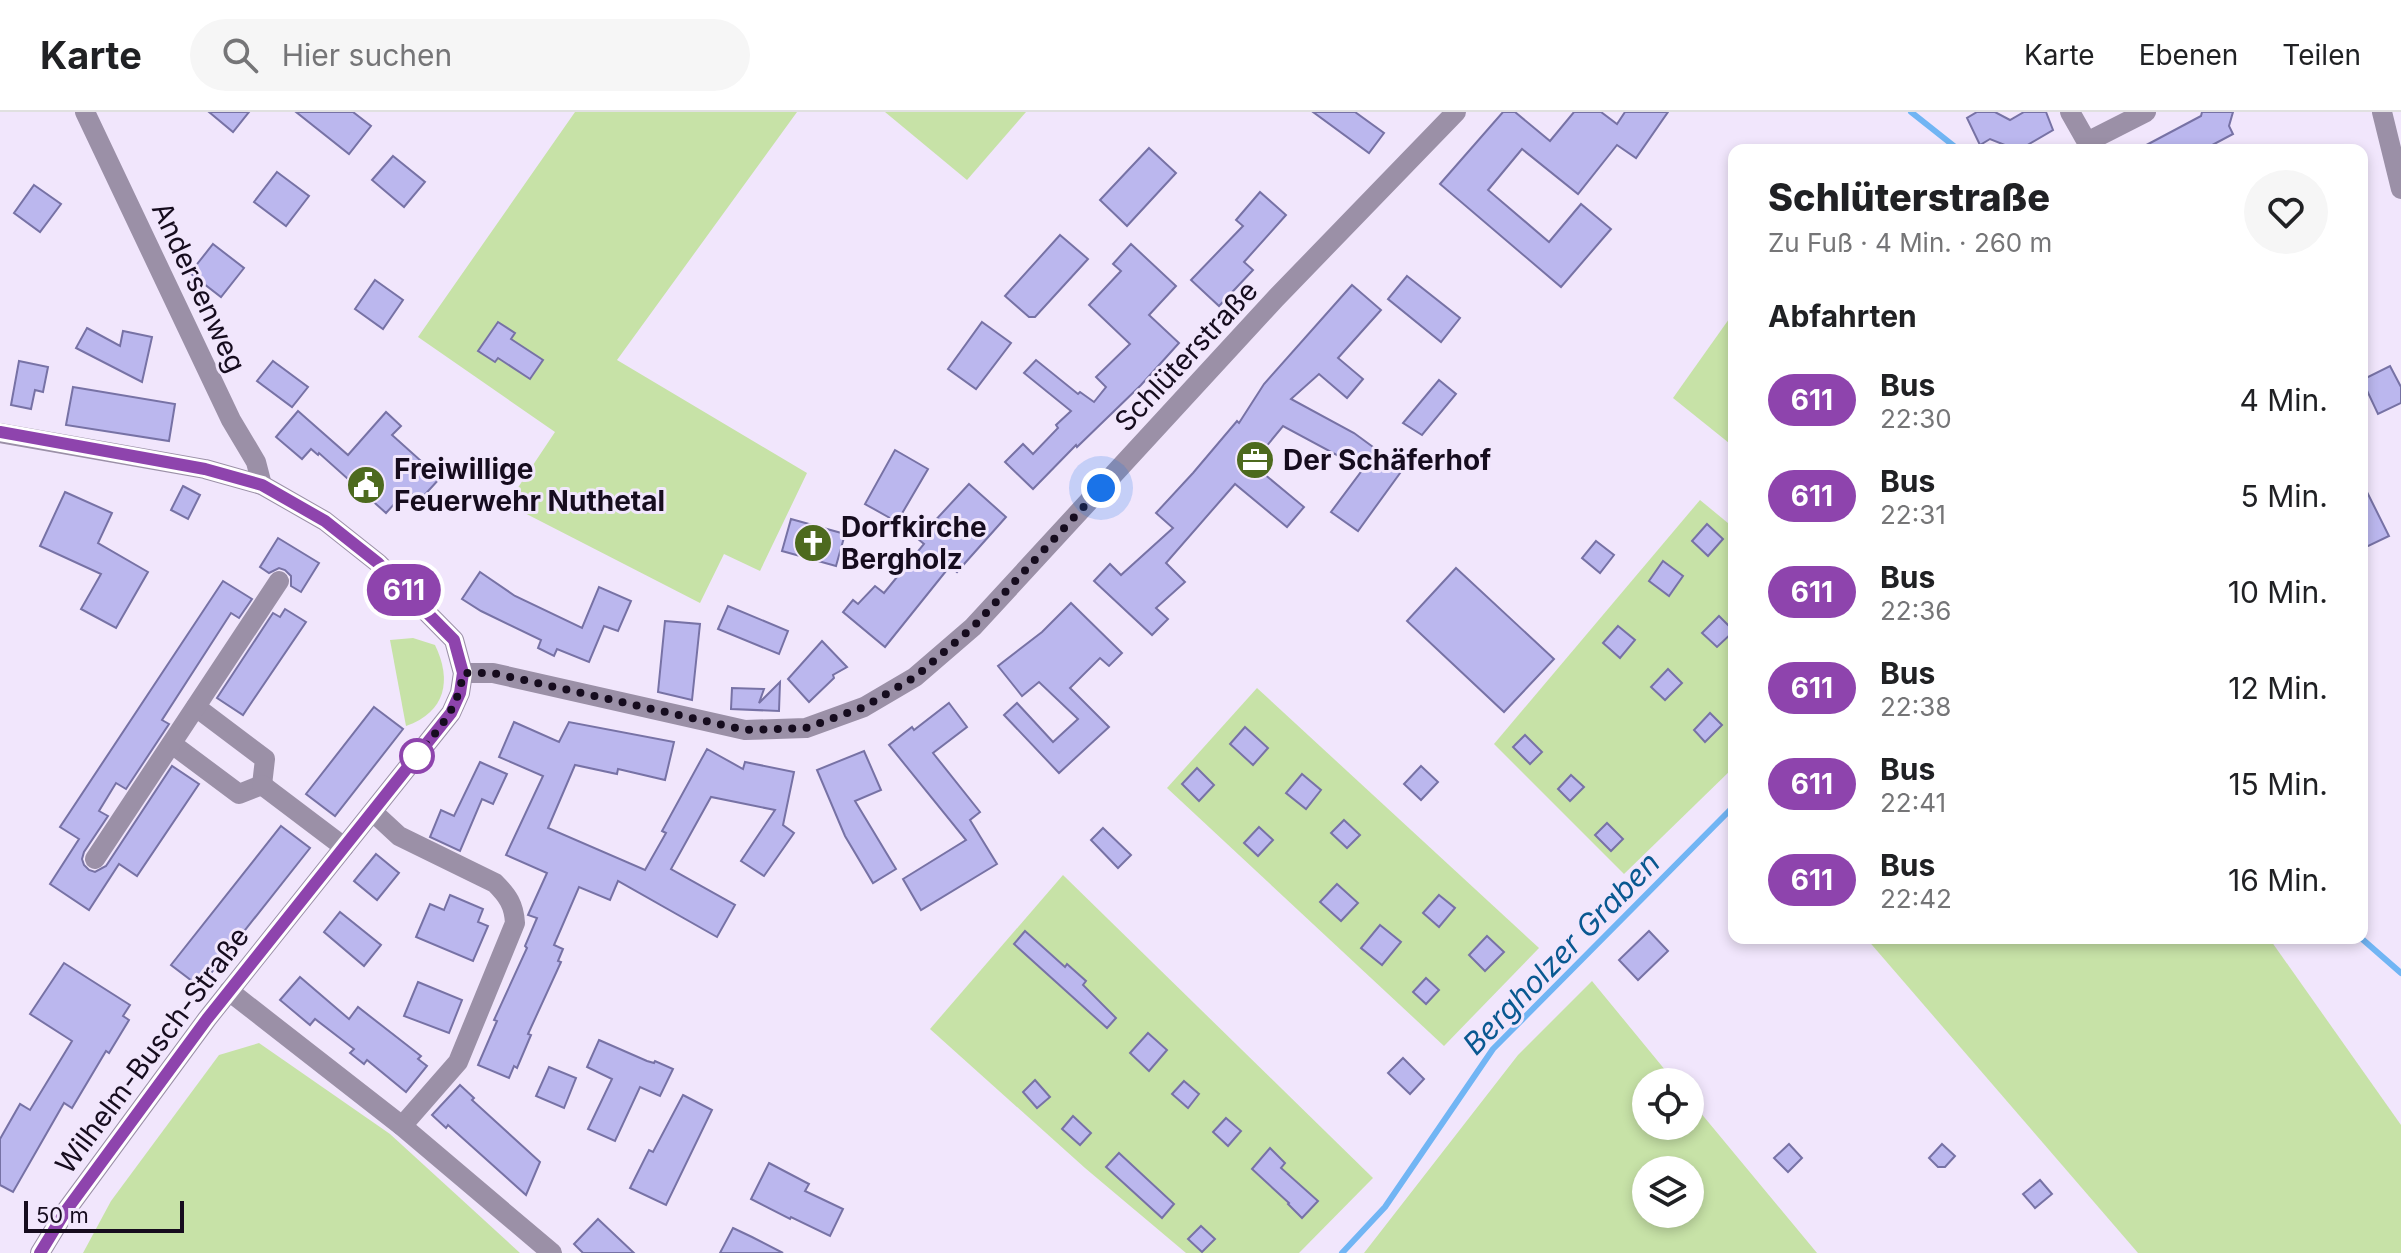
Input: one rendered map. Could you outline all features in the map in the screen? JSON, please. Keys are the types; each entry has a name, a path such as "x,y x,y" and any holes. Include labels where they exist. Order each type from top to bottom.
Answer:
{"street":[{"name":"Andersenweg","path":"85,112 231,420 256,462 262,485"},
{"name":"Schlüterstraße","path":"463,673 493,673 745,730 806,728 864,707 915,677 973,627 1276,298 1456,112"},
{"path":"2070,112 2087,142 2146,112"},
{"path":"2382,112 2401,189"},
{"path":"0,433 205,469 262,485 325,521 378,563 454,640 463,673"},
{"path":"95,859 279,581"},
{"name":"Wilhelm-Busch-Straße","path":"40,1253 65,1212 229,991 451,713 460,693 463,673"},
{"path":"196,707 265,759 262,785"},
{"path":"172,744 239,794 262,785"},
{"path":"262,785 344,847"},
{"path":"373,812 399,836 495,883 514,908 515,923 458,1062 402,1126"},
{"path":"229,991 402,1126 552,1253"}],"green space":[{"path":"575,112 797,112 617,360 807,473 760,571 724,554 700,603 507,504 555,432 418,337"},
{"path":"885,112 1026,112 967,180"},
{"path":"1728,320 1728,442 1673,398"},
{"path":"1700,500 1728,523 1728,773 1624,874 1494,744"},
{"path":"413,638 435,645 444,682 442,693 430,712 406,726 390,640"},
{"path":"1257,688 1539,948 1444,1046 1167,788"},
{"path":"1063,875 1373,1178 1299,1253 1186,1253 1085,1168 930,1029"},
{"path":"1871,944 2273,944 2401,1125 2401,1253 2138,1253"},
{"path":"1592,981 1663,1068 1632,1068 1632,1140 1704,1140 1704,1117 1817,1253 1364,1253 1518,1055"},
{"path":"259,1043 390,1134 520,1253 83,1253 111,1201 219,1055"}],"building":[{"path":"209,112 249,112 233,132"},
{"path":"296,112 353,112 371,126 349,154"},
{"path":"1313,112 1355,112 1384,133 1369,153"},
{"path":"1503,112 1515,112 1550,141 1574,112 1601,112 1617,124 1625,112 1668,112 1636,158 1617,145 1578,194 1522,149 1488,190 1549,242 1581,204 1611,229 1561,287 1440,184"},
{"path":"1977,112 1995,112 2010,120 2024,112 2046,112 2053,130 2029,144 2002,144 1990,139 1980,144 1967,118"},
{"path":"2202,112 2233,112 2229,126 2233,134 2214,144 2148,144 2201,116"},
{"path":"1149,148 1176,173 1127,226 1100,200"},
{"path":"393,156 425,182 404,207 372,180"},
{"path":"277,172 309,196 286,226 254,202"},
{"path":"34,185 61,204 40,232 14,213"},
{"path":"1260,192 1286,215 1244,262 1253,270 1219,306 1191,280 1243,226 1236,220"},
{"path":"1060,235 1088,259 1035,317 1029,317 1005,296"},
{"path":"213,244 244,268 221,297 190,273"},
{"path":"1131,244 1176,286 1149,315 1179,343 1141,385 1033,489 1005,462 1023,444 1033,454 1071,411 1024,373 1036,360 1078,394 1080,392 1094,402 1106,387 1096,377 1130,344 1089,305 1121,271 1113,264"},
{"path":"1407,276 1460,318 1441,342 1388,299"},
{"path":"375,280 403,300 383,329 355,309"},
{"path":"1352,285 1381,310 1338,358 1363,379 1347,398 1319,374 1291,399 1354,433 1403,469 1358,531 1331,512 1363,469 1283,426 1252,464 1304,507 1287,527 1235,484 1166,563 1185,582 1156,608 1168,619 1152,635 1094,581 1110,564 1121,575 1173,528 1156,513 1237,421 1239,423 1264,384"},
{"path":"498,322 515,333 511,339 543,360 530,379 498,358 495,362 478,351"},
{"path":"982,322 1011,343 976,389 948,369"},
{"path":"87,328 120,346 123,331 152,337 142,382 76,348"},
{"path":"19,361 48,367 43,392 35,390 31,409 11,405"},
{"path":"273,361 308,387 292,407 257,381"},
{"path":"2390,366 2401,387 2401,403 2378,414 2368,393 2368,377"},
{"path":"1439,380 1456,394 1422,435 1403,423"},
{"path":"73,387 175,404 169,441 66,425"},
{"path":"298,411 348,455 386,412 401,426 392,435 440,478 420,500 407,490 386,513 319,453 311,449 302,459 276,437"},
{"path":"895,450 928,469 897,522 865,504"},
{"path":"969,484 1006,517 957,572 950,566 885,647 843,612 853,600 858,604 875,586 884,593 924,544 918,539"},
{"path":"183,486 200,495 188,519 171,510"},
{"path":"65,492 112,513 98,543 148,572 116,628 81,609 101,574 40,546"},
{"path":"2368,494 2389,536 2368,546"},
{"name":"Dorfkirche Bergholz","path":"791,519 845,534 836,566 782,551"},
{"path":"1707,524 1723,539 1708,556 1692,541"},
{"path":"278,538 319,563 301,592 291,586 291,576 285,570 279,568 269,573 260,567"},
{"path":"1596,541 1614,555 1600,573 1582,558"},
{"path":"1663,561 1683,576 1669,596 1649,581"},
{"path":"1456,568 1554,659 1504,712 1407,621"},
{"path":"480,572 515,596 582,628 599,587 631,601 618,631 604,626 589,662 557,649 554,656 538,648 541,640 462,599"},
{"path":"223,581 252,599 239,618 231,613 162,720 169,724 126,789 116,783 99,811 108,816 84,852 84,865 95,872 106,866 172,766 199,784 137,876 119,864 89,910 50,884 79,839 60,827"},
{"path":"1071,603 1122,653 1109,666 1100,658 1070,688 1109,727 1059,773 1004,715 1017,703 1053,742 1078,719 1039,682 1022,696 998,666 1042,632"},
{"path":"728,606 788,631 779,654 718,629"},
{"path":"285,609 306,622 243,715 217,698 273,613 280,617"},
{"path":"1719,616 1728,625 1728,637 1717,647 1702,633"},
{"path":"665,621 700,624 692,700 658,692"},
{"path":"1618,626 1635,640 1620,658 1603,643"},
{"path":"822,641 847,667 833,675 834,678 809,702 788,679"},
{"path":"1668,669 1682,683 1665,700 1651,687"},
{"path":"780,682 779,711 731,709 732,688 764,689 759,703"},
{"path":"949,703 967,727 933,753 980,812 970,820 997,864 921,910 903,879 966,840 889,745"},
{"path":"374,707 403,729 335,816 306,794"},
{"path":"1710,713 1722,725 1705,742 1694,730"},
{"path":"514,722 559,742 569,722 674,742 665,780 618,769 617,774 575,765 548,828 645,870 666,833 662,831 707,749 743,769 745,762 794,772 783,825 794,833 764,876 741,861 775,810 711,797 671,869 735,905 717,937 618,881 610,900 579,887 554,945 563,949 558,961 561,962 528,1034 531,1035 517,1068 514,1066 509,1078 478,1065 497,1021 494,1020 527,948 525,946 537,918 528,915 547,873 506,855 543,776 499,757"},
{"path":"1245,727 1268,748 1253,765 1230,744"},
{"path":"1525,735 1542,752 1530,764 1513,747"},
{"path":"864,751 881,790 855,801 896,869 873,883 845,836 817,770"},
{"path":"480,762 507,774 493,804 482,799 460,851 430,837 441,810 454,816"},
{"path":"1421,766 1438,782 1421,800 1404,784"},
{"path":"1197,768 1214,785 1199,801 1182,784"},
{"path":"1302,774 1321,790 1306,809 1286,793"},
{"path":"1571,775 1584,787 1570,801 1558,789"},
{"path":"1344,820 1360,835 1347,848 1331,833"},
{"path":"1607,823 1623,839 1611,851 1595,835"},
{"path":"281,826 310,848 200,987 171,965"},
{"path":"1259,827 1273,840 1258,856 1244,843"},
{"path":"1103,828 1131,855 1118,868 1091,840"},
{"path":"376,854 399,873 377,900 354,881"},
{"path":"1337,884 1358,903 1341,921 1320,902"},
{"path":"450,895 483,909 478,922 488,926 473,961 416,937 430,904 444,910"},
{"path":"1439,895 1455,908 1439,927 1423,913"},
{"path":"340,912 381,945 364,966 324,932"},
{"path":"1380,925 1401,942 1382,965 1361,948"},
{"path":"1025,931 1065,967 1067,964 1086,981 1083,985 1116,1018 1107,1028 1014,944"},
{"path":"1649,931 1668,951 1638,980 1619,960"},
{"path":"1487,936 1504,952 1485,971 1469,955"},
{"path":"64,963 130,1005 123,1016 129,1020 109,1053 106,1051 72,1108 64,1103 13,1192 0,1185 0,1139 20,1104 30,1110 72,1041 30,1014"},
{"path":"300,977 349,1019 358,1007 421,1056 418,1059 427,1066 406,1092 367,1060 364,1064 350,1053 354,1049 315,1019 310,1025 280,1000"},
{"path":"1426,978 1439,990 1426,1004 1413,992"},
{"path":"418,982 462,1000 449,1033 404,1016"},
{"path":"1148,1033 1167,1050 1149,1071 1130,1053"},
{"path":"599,1040 673,1069 660,1096 640,1087 615,1141 588,1129 612,1079 587,1067"},
{"path":"1403,1058 1424,1079 1410,1094 1388,1073"},
{"path":"549,1067 576,1078 564,1108 536,1096"},
{"path":"1035,1080 1050,1097 1037,1108 1023,1092"},
{"path":"1184,1081 1199,1094 1188,1108 1172,1094"},
{"path":"460,1085 474,1098 472,1100 540,1162 526,1195 448,1125 446,1128 432,1115"},
{"path":"683,1095 712,1110 666,1205 630,1188"},
{"path":"1073,1116 1091,1133 1080,1145 1062,1129"},
{"path":"1226,1118 1241,1131 1228,1146 1213,1132"},
{"path":"1789,1144 1802,1158 1788,1172 1774,1158"},
{"path":"1942,1144 1955,1156 1945,1167 1938,1167 1929,1158"},
{"path":"1270,1148 1285,1163 1281,1168 1318,1201 1302,1218 1252,1169"},
{"path":"1119,1153 1174,1204 1162,1218 1106,1167"},
{"path":"769,1163 809,1184 805,1191 843,1209 830,1236 751,1199"},
{"path":"2040,1180 2052,1194 2035,1208 2023,1194"},
{"path":"598,1219 634,1253 583,1253 574,1244"},
{"path":"1201,1226 1215,1239 1202,1252 1188,1239"},
{"path":"733,1228 752,1237 783,1253 720,1253"}],"waterway":[{"path":"1911,112 1951,144"},
{"name":"Bergholzer Graben","path":"1342,1253 1385,1207 1493,1049 1728,812"},
{"path":"2368,944 2401,973"}],"bus line":[{"name":"611","path":"0,432 205,469 262,485 325,521 378,563 454,640 463,673 460,693 451,713 207,1019 65,1212 40,1253"}],"place":[{"name":"Der Schäferhof","path":"1255,460"},
{"name":"Freiwillige Feuerwehr Nuthetal","path":"366,485"},
{"name":"Dorfkirche Bergholz","path":"813,543"}],"route":[{"path":"417,756 451,713 460,693 463,673 493,673 745,730 806,728 864,707 915,677 973,627 1101,488"}]}
